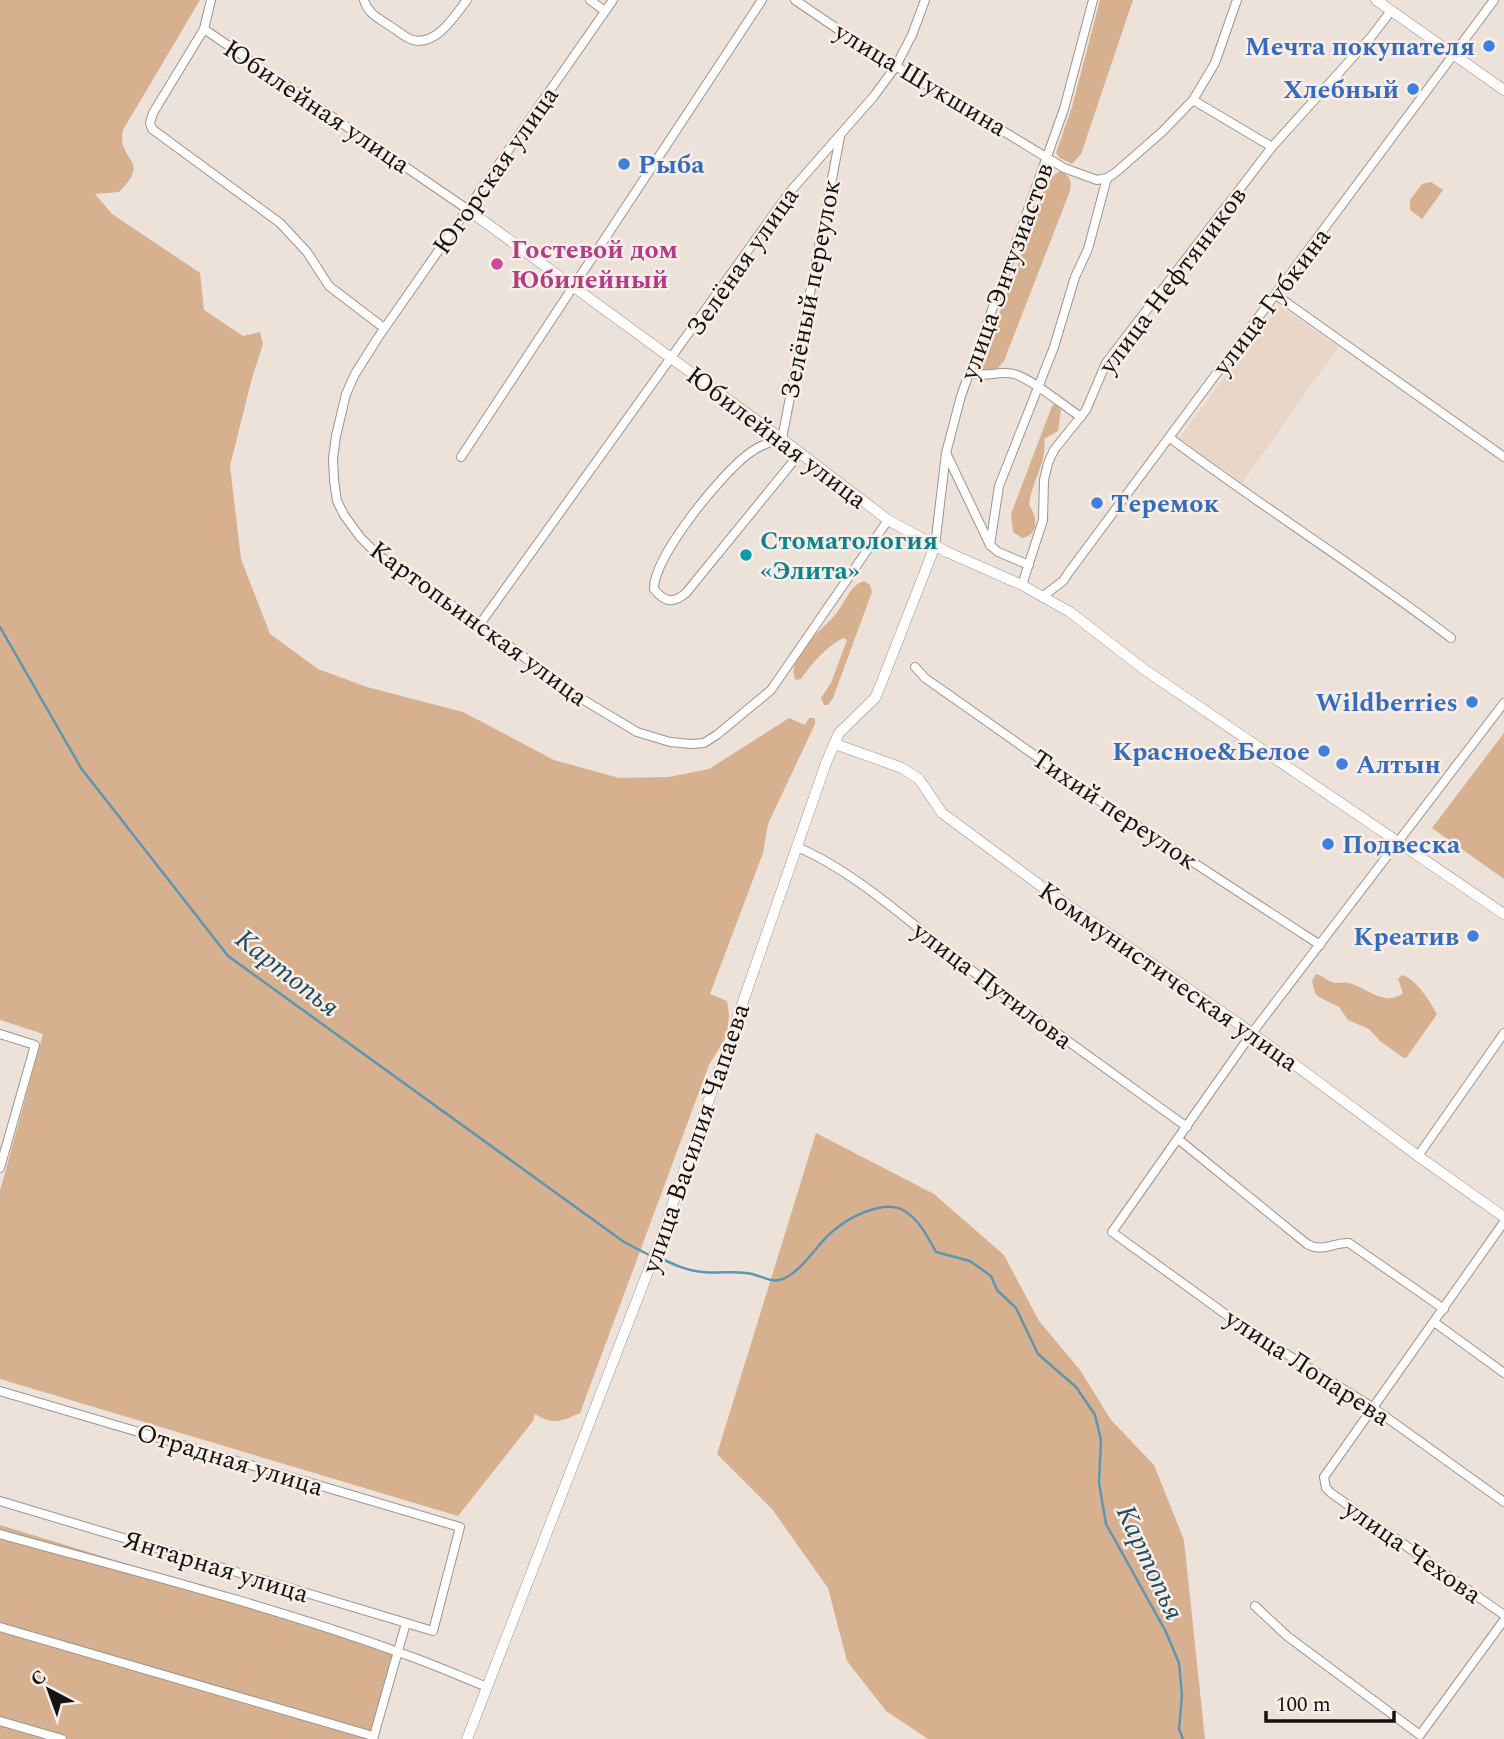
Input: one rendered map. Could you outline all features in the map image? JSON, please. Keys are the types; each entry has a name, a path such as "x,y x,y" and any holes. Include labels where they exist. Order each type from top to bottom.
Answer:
{"street":[{"path":"211,0 204,29 153,113 150,123 152,129 280,223 307,252 329,286 384,328"},
{"path":"364,0 364,5 373,14 411,40 424,41 444,28 467,0"},
{"path":"590,0 605,11"},
{"name":"Югорская улица","path":"376,340 613,0"},
{"path":"461,457 762,0"},
{"name":"улица Шукшина","path":"795,0 896,66 1047,158 1090,178 1107,178"},
{"name":"Зелёная улица","path":"480,624 789,193 874,96 896,66 912,35 925,0"},
{"name":"улица Энтузиастов","path":"935,546 946,453 969,373 1070,90 1093,0"},
{"path":"990,545 999,486 1054,347 1076,277 1088,249 1107,178 1162,132 1193,100 1215,63 1237,0"},
{"path":"1376,0 1504,90"},
{"name":"улица Губкина","path":"1042,597 1063,581 1494,0"},
{"name":"улица Нефтяников","path":"1022,585 1043,520 1044,480 1048,463 1054,450 1081,417 1106,363 1272,147 1391,11"},
{"name":"Юбилейная улица","path":"204,29 467,209 782,439 888,520 935,546 1022,585 1070,612 1145,670 1504,914"},
{"path":"1193,100 1272,147"},
{"name":"Зелёный переулок","path":"782,439 840,134"},
{"path":"1276,295 1504,457"},
{"name":"Картопьинская улица","path":"376,340 355,374 340,414 333,458 337,501 360,537 378,555 480,624 572,693 637,732 670,742 704,743 771,690 888,520"},
{"path":"969,373 987,376 1011,373 1081,417"},
{"path":"1170,438 1242,491 1410,606 1451,638"},
{"path":"782,439 753,450 711,492 665,555 656,573 654,589 662,599 671,601 686,593 800,453"},
{"path":"946,453 990,545 998,552 1029,565"},
{"name":"улица Василия Чапаева","path":"467,1739 659,1243 839,733 875,698 935,546"},
{"name":"Тихий переулок","path":"915,667 925,678 1104,804 1320,945"},
{"path":"1444,1309 1349,1243 1323,1248 1314,1248 1307,1244 1178,1139 1252,1033 1504,703"},
{"name":"Коммунистическая улица","path":"835,744 892,764 919,779 942,813 1049,892 1252,1033 1504,1217"},
{"name":"улица Путилова","path":"797,848 814,855 864,888 1186,1127"},
{"path":"1418,1156 1504,1033"},
{"path":"0,1034 35,1045 0,1168"},
{"name":"улица Лопарева","path":"1178,1139 1112,1232 1246,1329 1373,1407 1504,1502"},
{"path":"1373,1407 1504,1222"},
{"path":"1434,1322 1504,1373"},
{"name":"Отрадная улица","path":"0,1391 460,1527 433,1631"},
{"name":"улица Чехова","path":"1373,1407 1326,1471 1324,1483 1331,1493 1504,1617"},
{"name":"Янтарная улица","path":"0,1501 433,1631"},
{"name":"Янтарная улица","path":"0,1534 170,1580 398,1651 487,1687"},
{"path":"1255,1606 1287,1636 1420,1735 1504,1617"},
{"path":"0,1627 373,1738 406,1623"},
{"path":"0,1721 62,1739"}],"shaded area":[{"path":"0,0 200,0 123,130 124,148 133,166 129,181 119,192 95,194 112,214 200,273 204,310 243,336 260,332 263,344 230,466 241,559 270,634 318,669 367,687 463,712 554,760 619,778 669,777 709,769 789,718 805,725 809,718 815,718 815,724 768,824 763,853 710,994 727,1001 729,1019 726,1035 709,1065 580,1413 557,1421 535,1414 533,1421 458,1516 0,1379 0,1191 43,1034 0,1020"},
{"path":"1100,0 1133,0 1081,154 1072,164 1056,153 1072,107"},
{"path":"1060,171 1070,179 1070,191 1004,361 996,370 983,372 980,368 981,362 1047,180"},
{"path":"1431,182 1443,190 1422,219 1410,210 1410,200 1422,184"},
{"path":"1279,305 1338,347 1242,483 1179,438"},
{"path":"1055,404 1061,410 1058,431 1044,439 1044,455 1030,496 1029,505 1035,519 1034,529 1022,538 1013,532 1011,514"},
{"path":"864,581 870,585 872,592 833,698 828,705 824,705 821,698 831,683 847,640 843,638 831,646 801,679 796,680 796,663 807,644 836,614 851,590"},
{"path":"1504,733 1504,879 1432,828"},
{"path":"1316,974 1332,982 1349,983 1389,998 1403,993 1398,979 1402,975 1427,997 1437,1014 1404,1058 1381,1042 1369,1029 1348,1020 1339,1007 1319,997 1312,981"},
{"path":"816,1133 934,1194 1004,1255 1039,1321 1080,1370 1111,1420 1154,1465 1184,1540 1205,1739 928,1739 886,1711 847,1661 828,1588 772,1509 717,1454"},
{"path":"0,1525 403,1648 377,1739 0,1739"}],"waterway":[{"name":"Картопья","path":"0,627 81,768 228,956 624,1242 649,1255"},
{"name":"Картопья","path":"662,1259 697,1271 746,1273 778,1280 794,1272 827,1236 847,1221 876,1208 895,1207 913,1218 936,1252 970,1261 991,1276 997,1290 1016,1308 1038,1354 1076,1387 1095,1415 1101,1440 1099,1483 1106,1524 1166,1632 1179,1663 1182,1695 1179,1729 1183,1739"}],"place":[{"name":"Мечта покупателя","path":"1489,46"},
{"name":"Хлебный","path":"1413,89"},
{"name":"Рыба","path":"624,164"},
{"name":"Гостевой дом Юбилейный","path":"497,264"},
{"name":"Теремок","path":"1097,503"},
{"name":"Стоматология «Элита»","path":"746,555"},
{"name":"Wildberries","path":"1472,702"},
{"name":"Красное&Белое","path":"1324,751"},
{"name":"Алтын","path":"1342,764"},
{"name":"Подвеска","path":"1328,844"},
{"name":"Креатив","path":"1473,936"}]}
